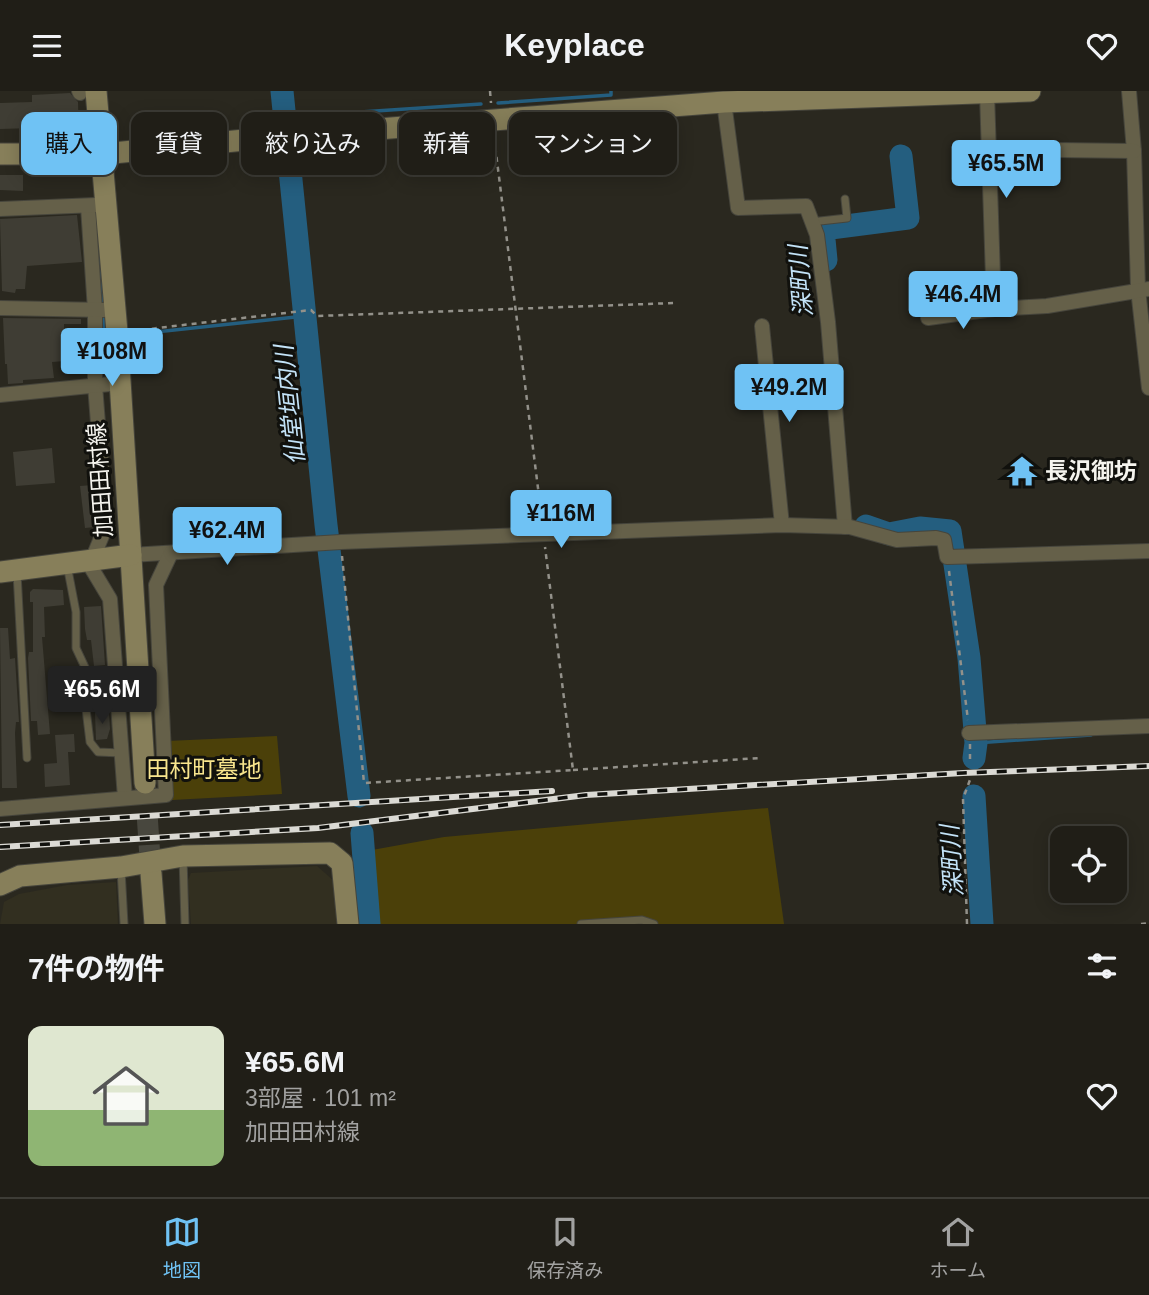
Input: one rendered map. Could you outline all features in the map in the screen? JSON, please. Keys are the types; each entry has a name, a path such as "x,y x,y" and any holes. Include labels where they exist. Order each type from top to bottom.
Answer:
{"main road":[{"path":"495,119 904,93 1030,91"},
{"name":"加田田村線","path":"85,92 91,112"},
{"path":"117,153 399,127"},
{"path":"0,154 21,154"},
{"name":"加田田村線","path":"100,175 96,205 105,310 117,332 145,783"},
{"path":"8,571 131,555"},
{"path":"0,885 20,876 121,867 183,856 330,853 342,863 348,924"},
{"path":"151,873 155,924"}],"street":[{"path":"1129,91 1149,388"},
{"path":"987,93 993,309"},
{"path":"724,103 738,208 806,206 817,235 828,322 845,527"},
{"path":"988,149 1134,151"},
{"path":"0,209 96,205"},
{"path":"928,318 993,309 1046,306 1144,289"},
{"path":"0,309 105,310 95,385 106,526 92,560 92,569 110,599 125,798"},
{"path":"762,326 782,525"},
{"path":"0,395 120,383"},
{"path":"131,555 339,542 782,525 845,527 897,540 936,538 944,540 947,557 1149,551"},
{"path":"0,809 166,795 156,585 171,553"},
{"path":"969,733 1149,726"}],"lane":[{"path":"811,222 847,218 845,199"},
{"path":"66,563 76,612 76,648 90,678 86,709 90,742 98,752 122,753"},
{"path":"8,571 27,758"},
{"path":"183,856 185,924"},
{"path":"121,867 124,924"},
{"path":"581,924 642,920 654,924"}],"path":[{"path":"495,144 573,770"},
{"path":"117,332 311,310 317,316 674,303"},
{"path":"339,542 364,783 760,758"},
{"path":"947,557 970,760"},
{"path":"967,924 963,800 971,777"},
{"path":"1141,924 1149,923"}],"shaded area":[{"path":"317,866 334,881 338,924 191,924 188,880 191,873"},
{"path":"116,882 118,924 0,924 4,902 19,894 67,885"}],"green space":[{"name":"田村町墓地","path":"277,736 282,794 172,800 167,741"},
{"path":"768,808 784,924 379,924 372,850 444,837"}],"building":[{"path":"70,93 78,102 78,112 21,112 21,128 0,129 0,103 32,102 32,95"},
{"path":"0,175 23,175 23,191 0,190"},
{"path":"77,215 82,262 27,266 25,289 16,289 15,293 2,291 0,219"},
{"path":"3,318 81,319 81,324 64,324 65,361 52,362 54,378 8,384"},
{"path":"52,448 55,483 16,486 13,452"},
{"path":"93,485 96,524 95,527 85,528 80,486"},
{"path":"33,589 63,590 64,605 44,607 45,637 42,637 50,734 38,735 37,721 31,721 28,658 29,652 33,652 33,602 30,602 30,592"},
{"path":"101,606 105,665 94,666 91,640 87,640 85,629 84,607"},
{"path":"0,628 8,628 10,659 15,658 19,722 16,722 15,733 17,788 2,788"},
{"path":"95,713 109,713 110,729 107,739 96,740"},
{"path":"74,734 75,752 68,752 70,785 45,787 44,764 57,763 55,735"}],"waterway":[{"name":"仙堂垣内川","path":"282,91 326,525 359,796"},
{"path":"498,103 611,95 611,91"},
{"path":"360,112 481,104"},
{"name":"深町川","path":"826,260 823,229 908,218 901,156"},
{"path":"96,211 103,308"},
{"path":"103,315 105,337"},
{"path":"137,334 305,316"},
{"name":"深町川","path":"866,526 889,534 920,528 950,531 969,658 976,743 974,758"},
{"path":"976,743 1091,735"},
{"name":"深町川","path":"974,796 982,924"},
{"name":"仙堂垣内川","path":"362,833 369,924"}],"tunnel":[{"path":"145,783 151,873"}],"railway":[{"path":"0,847 318,828 586,795 963,773 1149,766"},
{"path":"0,825 552,791"}],"place":[{"name":"長沢御坊","path":"1022,471"}]}
